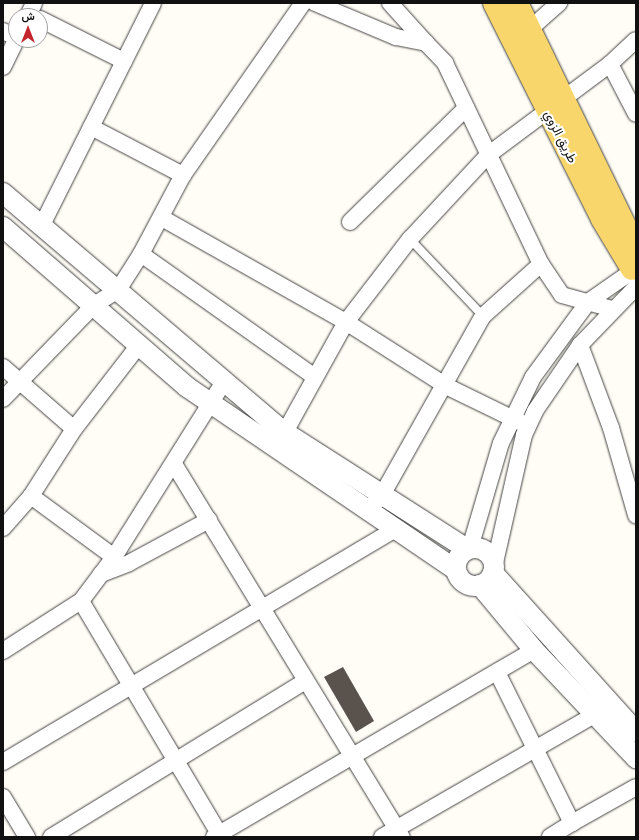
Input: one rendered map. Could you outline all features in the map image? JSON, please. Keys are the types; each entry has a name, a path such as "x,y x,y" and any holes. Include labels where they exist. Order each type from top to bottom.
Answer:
{"main road":[{"name":"طريق الزوي","path":"494,3 522,36 565,99 598,175 636,247"},
{"name":"طريق الزوي","path":"517,3 522,36 547,112 602,219 634,276"}],"street":[{"path":"41,227 153,3"},
{"path":"3,399 19,380 94,305 118,290 162,218 183,175 303,3"},
{"path":"315,3 396,37 426,43"},
{"path":"390,3 445,63 541,264 562,295 612,309"},
{"path":"522,36 559,3"},
{"path":"48,21 124,61"},
{"path":"276,450 284,432 346,322 410,239 488,155 565,99 610,64 636,40"},
{"path":"3,67 12,48"},
{"path":"610,64 636,114"},
{"path":"350,222 466,108"},
{"path":"91,128 183,175"},
{"path":"3,193 41,227 118,290 223,383 284,432 469,549 486,551 489,575 534,650 636,758"},
{"path":"162,218 346,322 446,386 510,419 528,426"},
{"path":"3,227 139,345 209,403 276,450 456,570 462,581 489,575"},
{"path":"141,254 315,377"},
{"path":"368,510 382,495 446,386 483,316 541,264"},
{"path":"456,570 458,558 469,549 510,419 533,377 588,302 634,276"},
{"path":"489,575 503,514 528,426 580,345 612,309 634,276"},
{"path":"3,528 31,496 74,429 139,345"},
{"path":"580,345 611,428 636,515"},
{"path":"3,367 74,429"},
{"path":"3,651 81,601 114,557 174,464 209,403 223,383"},
{"path":"174,464 400,832"},
{"path":"31,496 114,557"},
{"path":"102,574 129,564 209,520"},
{"path":"3,762 396,529"},
{"path":"489,575 636,732"},
{"path":"81,601 175,759 218,836 354,758 534,650"},
{"path":"497,672 572,823"},
{"path":"51,837 175,759 306,681"},
{"path":"382,837 400,832 596,714"},
{"path":"550,837 636,787"},
{"path":"3,797 27,837"}],"lane":[{"path":"410,239 483,316"}],"building":[{"path":"343,667 374,721 356,732 324,677"}]}
